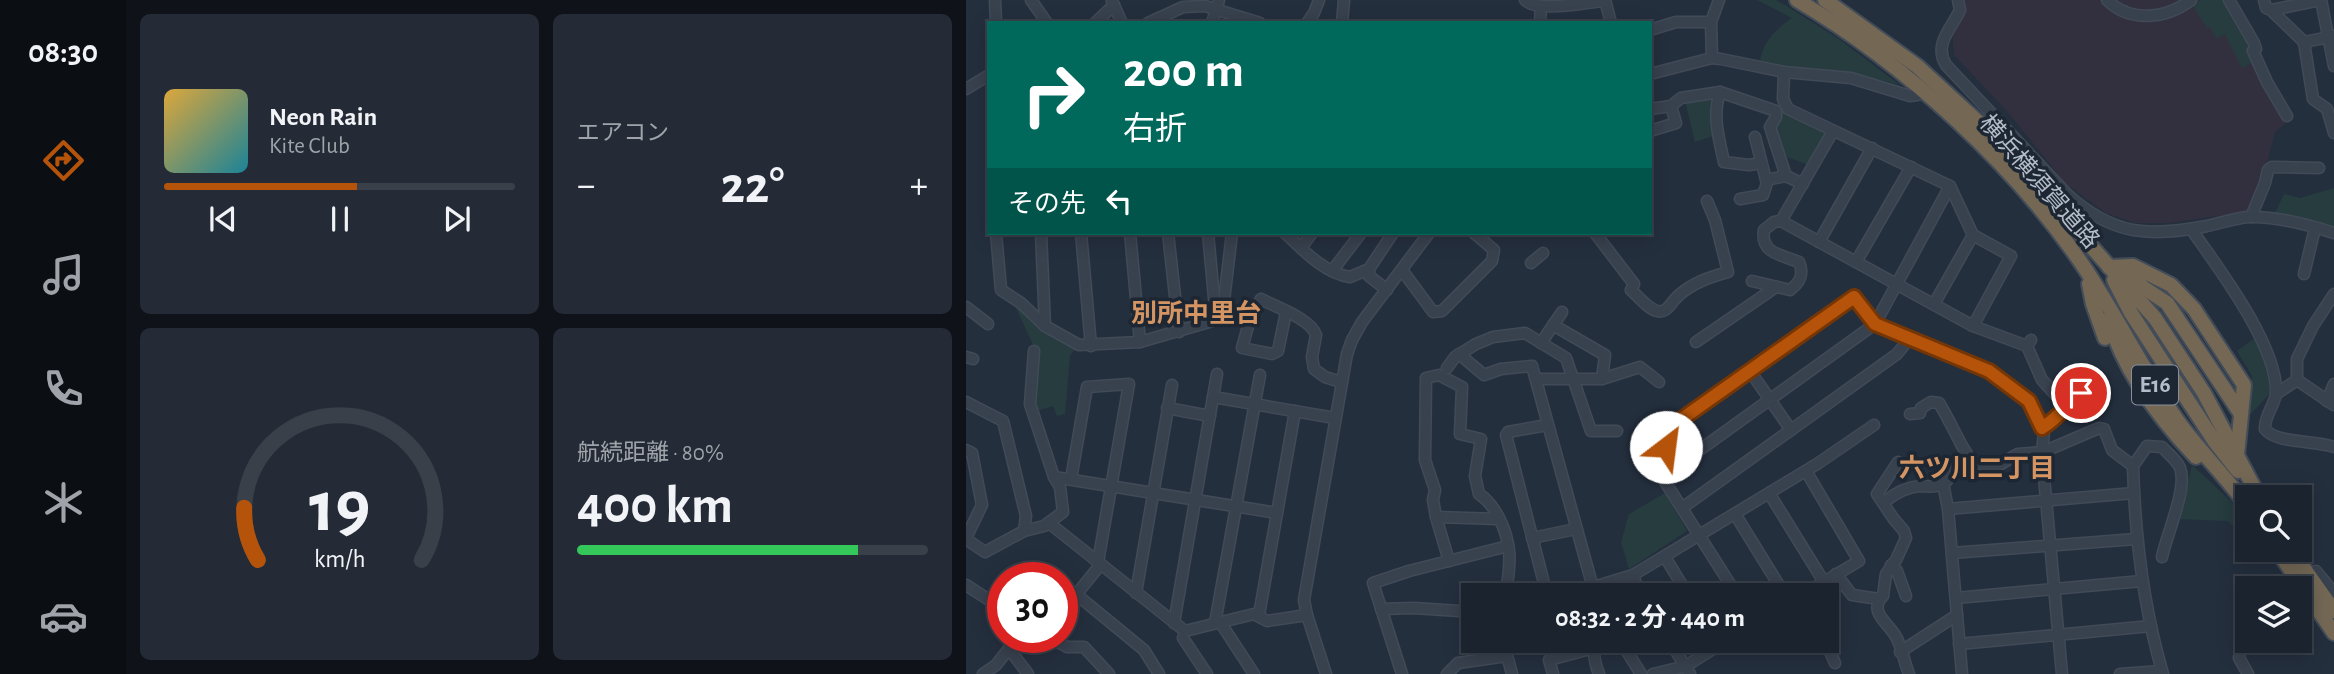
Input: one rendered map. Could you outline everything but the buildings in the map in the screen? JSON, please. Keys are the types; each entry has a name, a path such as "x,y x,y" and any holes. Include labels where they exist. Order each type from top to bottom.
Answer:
{"highway":[{"name":"横浜横須賀道路","path":"1797,0 1906,77 1976,139 2052,225 2087,272 2178,422 2235,491"},
{"name":"横浜横須賀道路","path":"1825,0 1917,66 1990,133 2116,269 2162,327 2204,393 2238,430 2256,485"},
{"path":"2133,266 2171,285 2194,309 2244,385 2238,430 2229,454 2116,269 2133,266"},
{"path":"2116,269 2167,303 2238,430"},
{"path":"2116,269 2175,303 2238,430"},
{"path":"2116,269 2131,313 2208,431"},
{"path":"2087,272 2109,350 2167,437 2193,454"},
{"path":"2099,289 2115,303 2195,422 2208,431 2238,430"},
{"path":"2099,289 2115,343 2144,391 2178,438 2215,478 2235,494"},
{"path":"2134,302 2238,430"},
{"path":"2109,319 2150,388 2189,444 2235,493"},
{"path":"2290,562 2334,633"},
{"path":"2292,562 2334,611"}],"street":[{"path":"995,0 996,21"},
{"path":"1031,0 1046,21"},
{"path":"1308,21 1319,0"},
{"path":"1342,21 1344,0"},
{"path":"1525,0 1528,4 1541,7 1605,0 1610,21"},
{"path":"1712,58 1711,22 1719,0"},
{"path":"1958,0 1960,10 1944,35 1943,59 1965,92 2088,212 2133,232 2191,229 2251,218 2334,233"},
{"path":"2107,0 2124,12 2142,16 2163,14 2191,0"},
{"path":"2264,0 2266,8 2304,41 2314,99 2327,109 2334,133"},
{"path":"2271,10 2322,0 2331,37 2334,66"},
{"path":"2233,1 2254,43 2256,49 2253,51 2267,82 2287,116"},
{"path":"1097,21 1113,3 1121,21"},
{"path":"1152,21 1183,7 1217,5 1255,21"},
{"path":"1540,21 1541,7"},
{"path":"1652,29 1676,22 1711,22"},
{"path":"2304,41 2331,37"},
{"path":"1652,73 1712,58 1784,72 1838,76 1917,96"},
{"path":"1784,72 1780,108 1770,127 1786,176"},
{"path":"966,89 987,76"},
{"path":"1720,92 1717,103 1717,131 1724,162 1749,165 1761,163"},
{"path":"1652,109 1671,106 1681,98 1720,92 1788,109 1950,186 1973,235 2011,256 1973,326"},
{"path":"1652,130 1676,123 1671,106"},
{"path":"1752,281 1790,289 1798,284 1802,270 1798,262 1770,251 1763,237 1768,225 1782,221 1833,131"},
{"path":"1755,137 1768,180"},
{"path":"1819,242 1872,148"},
{"path":"1856,262 1911,167"},
{"path":"2251,218 2266,183 2268,170 2272,167 2319,168"},
{"path":"1768,180 1786,176 1803,184"},
{"path":"1740,199 1763,195 1768,180"},
{"path":"1662,477 1875,324 1950,186"},
{"path":"1597,235 1634,284 1631,290 1653,310 1660,312 1666,310 1690,287 1728,272 1715,220 1707,201"},
{"path":"1782,221 1973,326 2029,343 2042,380 2066,406"},
{"path":"2304,274 2315,228"},
{"path":"2191,229 2245,309 2266,352 2276,394"},
{"path":"996,235 1001,290 1021,303 1045,326 1079,345 1091,346 1140,342 1216,320 1223,309 1232,235"},
{"path":"1041,235 1045,326"},
{"path":"1081,235 1091,346"},
{"path":"1130,235 1140,342"},
{"path":"1168,235 1179,332"},
{"path":"1208,235 1216,320"},
{"path":"1287,235 1332,271 1350,277 1369,270"},
{"path":"1301,248 1311,235"},
{"path":"1332,271 1359,235"},
{"path":"1387,290 1369,276 1369,270 1392,235"},
{"path":"1326,674 1307,615 1305,594 1341,382 1352,340 1428,235"},
{"path":"1402,270 1433,312 1442,311 1492,261 1494,250 1476,235"},
{"path":"1934,304 1973,235"},
{"path":"1531,263 1543,253"},
{"path":"1696,342 1776,287"},
{"path":"2297,380 2297,359 2313,326 2334,294"},
{"path":"1730,583 1662,477 1661,467 1672,426 1854,297 1875,324 1989,371 2029,401 2042,428 2062,674"},
{"path":"1286,312 1278,351 1272,354 1242,348 1250,320 1261,299 1310,324 1316,335 1312,357 1314,369 1325,377 1341,382"},
{"path":"966,307 988,324"},
{"path":"1541,343 1562,312"},
{"path":"1553,325 1605,355 1602,379"},
{"path":"1447,368 1459,354 1493,337 1525,333 1566,358 1591,431 1617,431"},
{"path":"1682,508 1897,354 1910,338"},
{"path":"972,451 982,505 966,538 985,552 1024,531 1049,523 1063,512 1060,487 1054,477 1030,404 1034,351"},
{"path":"1459,354 1484,375 1501,369 1532,366 1592,583"},
{"path":"1537,379 1602,379 1640,367 1659,382"},
{"path":"1749,371 1791,430"},
{"path":"1179,631 1194,499 1217,374"},
{"path":"1449,561 1436,517 1433,500 1435,489 1425,460 1426,378 1439,374 1462,387 1461,434 1481,439 1475,477 1479,494 1488,499 1505,533 1510,552 1507,583"},
{"path":"1251,673 1218,623 1235,506 1260,375"},
{"path":"2297,380 2276,394 2264,424 2267,433 2334,447"},
{"path":"2297,380 2330,403 2334,384"},
{"path":"2042,428 2058,418 2066,406 2092,383"},
{"path":"1071,480 1087,387 1129,384 1100,563 1078,594"},
{"path":"1136,593 1172,385"},
{"path":"1213,397 1335,418"},
{"path":"966,402 1003,421 1026,516 1024,531"},
{"path":"1910,414 1920,413 1921,408 1931,402 1939,403 1954,427 1959,442 1968,453 1969,461"},
{"path":"1167,408 1210,416"},
{"path":"1259,615 1295,411"},
{"path":"1544,583 1506,435 1508,432 1547,425"},
{"path":"1614,583 1633,575 1701,536 1874,425"},
{"path":"1884,502 1895,493 1943,483 1952,475 1957,463 1964,458 1984,465 1999,465 2018,454 2043,452 2099,428 2104,429 2112,450 2133,466"},
{"path":"2120,674 2163,672 2141,581 2136,538 2133,466 2147,446 2162,447 2179,464 2183,475 2173,526 2166,539 2162,557"},
{"path":"1898,462 1878,491 1893,518 1905,531 1906,538 1905,545 1886,573 1883,596 1879,599 1877,609 1879,617 1896,636 1909,674"},
{"path":"1769,493 1824,582 1858,561 1806,471"},
{"path":"1054,477 1277,513"},
{"path":"1943,483 1948,509 1962,674"},
{"path":"1948,509 2134,493"},
{"path":"1735,514 1778,583"},
{"path":"1436,517 1498,519"},
{"path":"1049,523 1179,631 1207,674"},
{"path":"1532,538 1576,529"},
{"path":"1952,553 2136,538"},
{"path":"1402,674 1373,583 1508,546"},
{"path":"1665,557 1681,583"},
{"path":"1891,565 1897,570 1906,596"},
{"path":"2316,571 2334,593"},
{"path":"1836,574 1852,595 1879,599"},
{"path":"1633,575 1636,583"},
{"path":"1955,598 2141,581"},
{"path":"966,585 987,599"},
{"path":"1078,596 1144,650 1160,674"},
{"path":"1381,609 1461,611"},
{"path":"1179,631 1254,614 1267,621 1307,615"},
{"path":"1900,652 1957,615"},
{"path":"1959,644 2151,626"},
{"path":"1078,647 1084,647 1109,674"},
{"path":"983,674 1007,653"},
{"path":"1012,653 1028,674"},
{"path":"1506,653 1512,674"},
{"path":"1553,674 1549,660 1569,653"},
{"path":"1596,653 1599,674"},
{"path":"1628,653 1641,674"},
{"path":"1677,653 1688,670"},
{"path":"1653,674 1688,670 1708,653"},
{"path":"1831,653 1835,663"},
{"path":"2240,653 2239,658 2248,674"},
{"path":"1447,674 1458,663 1507,656"}],"shaded area":[{"path":"1964,0 2226,0 2286,123 2275,132 2262,183 2247,212 2169,223 2135,223 2106,213 2066,184 2006,110 1954,55 1952,31 1966,10"}],"green space":[{"path":"1757,0 1776,0 1785,5 1839,39 1900,85 1863,76 1760,62 1771,37 1792,18"},
{"path":"2201,0 2226,0 2251,44 2255,61 2242,68 2225,34 2216,39 2193,6"},
{"path":"1713,95 1713,136 1695,142 1685,101"},
{"path":"1784,110 1828,132 1809,165 1784,156 1775,126"},
{"path":"2334,188 2334,228 2274,215 2284,194 2300,198"},
{"path":"1014,304 1041,330 1076,348 1070,356 1065,414 1057,416 1053,406 1037,411 1034,404 1036,351"},
{"path":"2255,338 2268,364 2270,393 2248,417 2252,376 2237,351"},
{"path":"2192,465 2235,506 2235,529 2228,521 2179,519"},
{"path":"1665,493 1687,531 1629,569 1621,542 1629,514"}],"district":[{"name":"別所中里台","path":"1196,314"},
{"name":"六ツ川二丁目","path":"1977,469"}],"route":[{"path":"1666,447 1672,426 1854,297 1875,324 1989,371 2029,401 2042,428 2058,418 2066,406 2081,393"}]}
